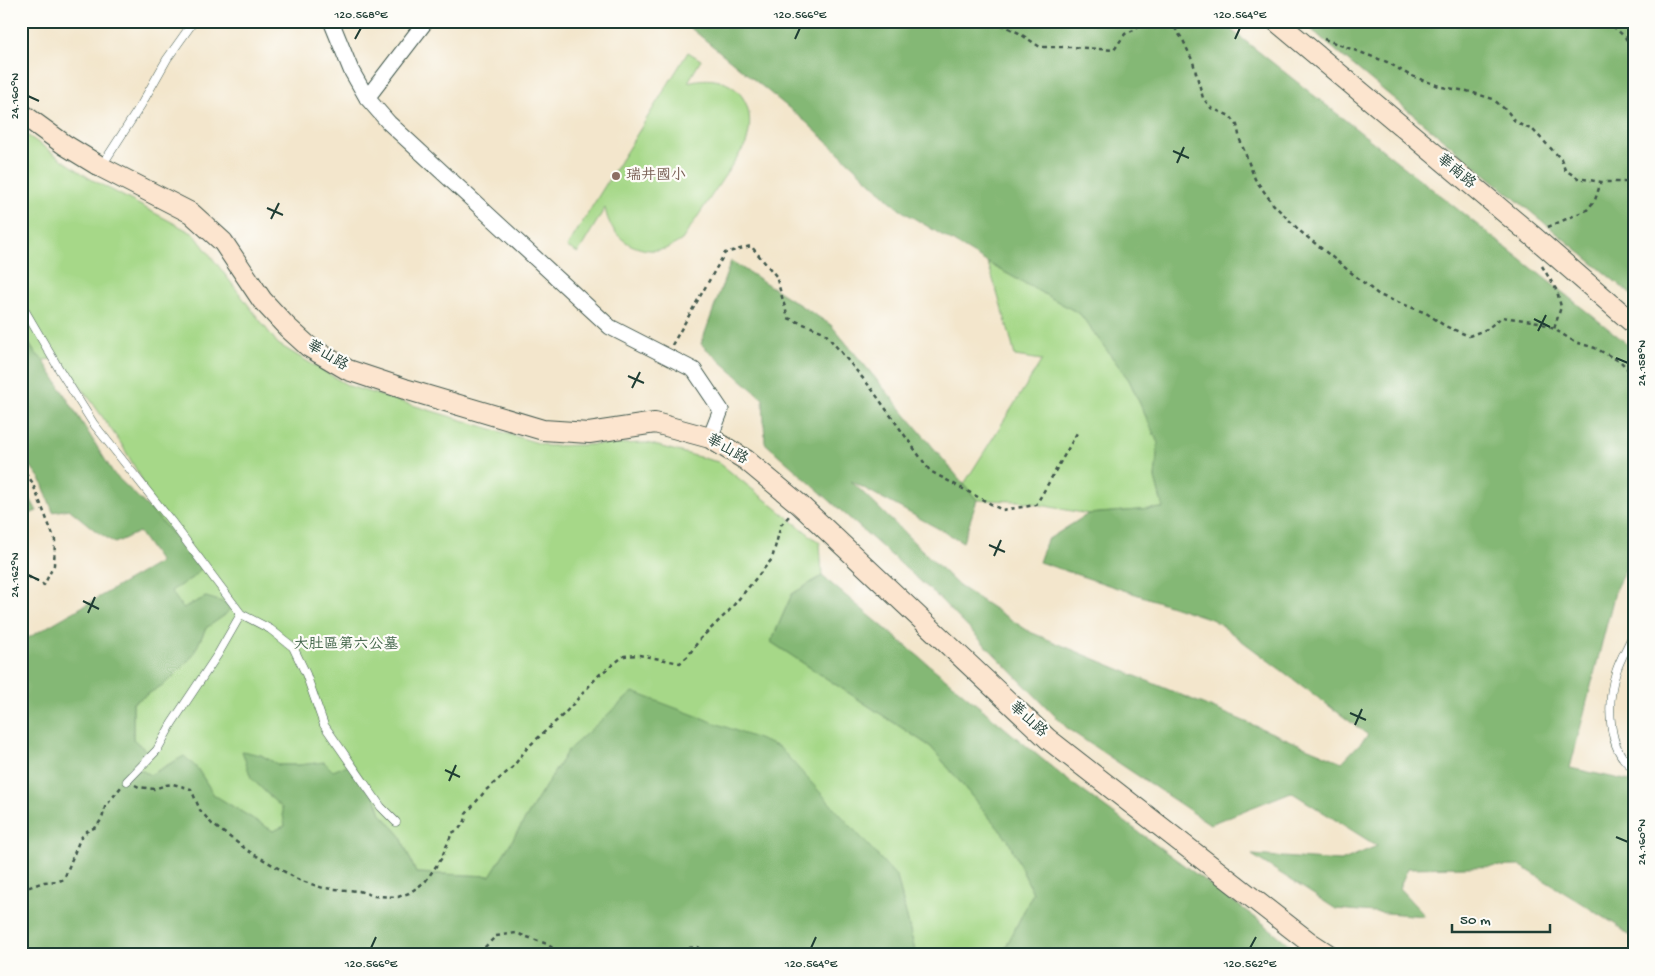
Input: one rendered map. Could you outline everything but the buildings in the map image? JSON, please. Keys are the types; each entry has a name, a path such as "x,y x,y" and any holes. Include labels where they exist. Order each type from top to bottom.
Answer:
{"street":[{"path":"331,21 351,70 367,98 389,123 610,327 694,370 721,410 710,438"},
{"path":"367,98 426,21"},
{"name":"華南路","path":"1276,21 1534,237 1634,324"},
{"name":"華山路","path":"21,113 101,167 191,213 223,242 262,300 287,327 309,348 348,370 543,430 589,433 655,423 710,438 746,460 799,504 1048,739 1309,942 1329,955"}],"lane":[{"path":"101,167 141,105 167,59 194,21"},
{"path":"21,304 93,423 171,521 241,614 270,629 293,647 306,674 324,725 381,807 396,822"},
{"path":"127,781 158,750 172,724 218,654 241,614"},
{"path":"1634,633 1616,673 1609,710 1618,751 1625,763 1634,768"}],"path":[{"path":"994,21 1040,47 1114,50 1125,34 1136,29 1141,22 1151,21"},
{"path":"1170,21 1183,40 1193,62 1203,98 1211,108 1230,116 1238,125 1240,140 1255,179 1272,204 1301,232 1358,280 1379,294 1426,313 1446,326 1469,336 1487,329 1502,317 1539,322 1575,342 1595,348 1621,362 1634,376"},
{"path":"1607,21 1625,36 1634,51"},
{"path":"1319,38 1387,62 1409,75 1442,87 1467,91 1493,99 1514,120 1533,130 1561,159 1565,170 1578,178 1601,182 1634,182"},
{"path":"666,355 725,253 751,246 776,276 788,318 824,332 872,388 930,471 1002,510 1036,505 1077,433"},
{"path":"21,466 32,482 55,540 54,565 44,585 21,573"},
{"path":"21,890 44,882 64,879 80,840 87,831 96,827 102,818 105,807 127,781 139,787 154,790 173,784 191,789 200,810 212,824 250,852 299,880 323,888 358,891 374,896 398,897 409,893 425,882 434,871 452,833 465,821 466,814 486,790 512,767 528,748 565,713 599,674 624,656 639,655 680,663 688,656 700,639 728,612 772,559 781,525 799,504"},
{"path":"21,881 27,887"},
{"path":"484,955 484,948 496,936 516,933 547,944 562,955"},
{"path":"688,955 688,948 697,947 708,955"}],"green space":[{"path":"682,21 1220,21 1634,349 1634,556 1632,556 1616,588 1570,768 1634,782 1634,939 1615,924 1521,866 1408,868 1399,888 1425,916 1336,909 1252,855 1341,861 1377,846 1291,792 1210,824 1068,729 937,596 765,443 763,399 701,344 731,261 831,325 977,500 963,542 851,481 959,586 1030,632 1342,762 1368,735 1214,620 1039,562 1047,540 1088,514 1163,508 1155,478 1158,443 1129,380 1080,314 988,263 899,209 806,122"},
{"path":"1302,21 1634,21 1634,297 1342,56"},
{"path":"688,52 701,60 688,82 704,79 718,81 729,85 739,92 749,114 746,144 682,240 674,245 665,249 654,250 635,247 626,242 612,228 605,208 578,253 567,247"},
{"name":"大肚區第六公墓","path":"21,131 89,178 194,234 278,344 349,386 548,446 647,443 718,462 820,543 822,576 792,594 771,642 931,747 1008,840 1033,893 1002,955 916,955 897,877 568,750 490,876 416,873 400,835 381,814 376,799 324,763 278,765 261,755 251,778 282,808 285,826 273,831 214,795 197,768 171,763 150,775 133,766 133,703 166,683 192,657 206,628 225,615 206,597 183,609 170,591 195,576 173,535 152,511 141,478 122,445 59,358 43,360 35,353 21,331"},
{"path":"988,263 1080,314 1129,380 1158,443 1155,478 1163,508 1088,514 1019,501 977,500 964,484 1042,360 1015,356"},
{"path":"21,332 35,353 43,360 114,474 204,565 195,576 171,591 183,608 206,597 233,605 225,615 206,628 192,657 166,683 133,703 133,739 150,754 134,766 150,775 184,756 197,768 214,795 273,831 285,826 282,808 251,778 242,751 261,755 279,765 324,762 333,771 352,763 376,799 381,814 400,835 416,873 490,876 568,750 633,692 779,747 897,877 916,955 21,955 21,642 160,562 139,532 115,543 96,531 69,509 53,512 41,480 21,453"},
{"path":"21,483 37,511 21,517"},
{"path":"822,576 1065,778 1264,924 1302,955 1002,955 1033,893 1008,840 931,747 771,642 792,594"}],"place":[{"name":"瑞井國小","path":"616,176"}]}
